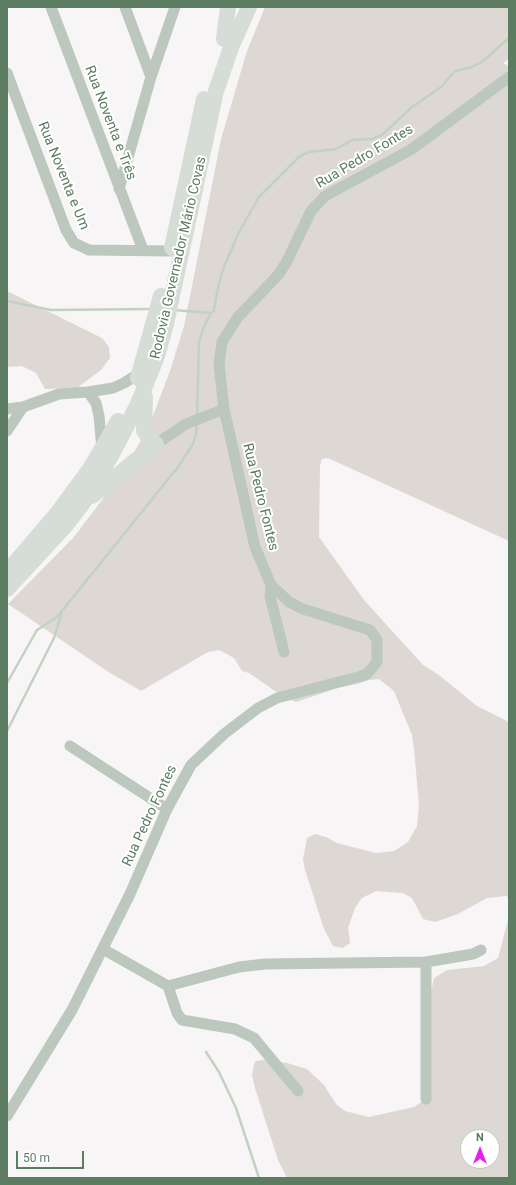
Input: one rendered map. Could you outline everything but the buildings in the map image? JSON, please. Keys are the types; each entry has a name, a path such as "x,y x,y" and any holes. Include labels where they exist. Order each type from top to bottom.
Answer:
{"highway":[{"path":"224,39 228,7"},
{"name":"Rodovia Governador Mário Covas","path":"7,589 66,525 83,503 112,454 143,379 203,103 224,39 238,7"},
{"name":"Rodovia Governador Mário Covas","path":"7,572 56,515 90,469 157,356 166,324 216,91 232,45 249,7"},
{"path":"83,503 156,444 149,438 144,430 143,379"}],"street":[{"name":"Rua Noventa e Três","path":"51,7 143,250"},
{"path":"125,7 151,77"},
{"path":"119,188 151,77 175,7"},
{"name":"Rua Noventa e Um","path":"7,73 11,95 69,237 81,247 89,250 171,251"},
{"name":"Rua Pedro Fontes","path":"7,1116 72,1010 130,894 167,809 191,764 224,734 258,708 277,698 367,674 376,662 377,640 370,630 303,609 289,602 271,585 255,547 224,409 219,364 222,342 238,317 278,274 287,262 306,221 317,204 325,196 412,149 509,77"},
{"path":"7,408 23,407 60,394 113,388 124,383 143,379"},
{"path":"88,392 96,403 99,416 102,450"},
{"path":"7,431 23,407"},
{"path":"156,444 186,424 224,409"},
{"path":"271,585 270,596 284,652"},
{"path":"70,746 167,809"},
{"path":"103,949 168,986 177,1013 182,1020 235,1029 249,1034 298,1091"},
{"path":"168,986 240,967 265,964 426,962 473,954 481,950"},
{"path":"426,962 426,1099"}],"shaded area":[{"path":"265,7 509,7 509,59 503,63 509,66 509,541 328,458 322,459 320,465 319,537 364,600 423,665 439,675 477,706 509,722 509,901 507,896 487,898 458,914 435,922 423,919 412,898 403,893 376,891 362,898 355,908 348,928 350,943 343,948 333,946 324,929 305,870 303,859 307,838 315,834 326,837 337,843 376,853 394,851 408,842 417,826 419,805 414,749 412,735 394,691 379,679 369,680 338,688 296,702 285,698 249,673 242,671 234,658 219,650 208,652 141,691 107,671 8,604 73,538 121,475 149,426 170,371 184,326 221,139 247,51"},
{"path":"7,291 102,338 109,347 110,358 101,370 77,388 45,389 36,373 22,366 7,367"},
{"path":"509,916 509,1178 287,1178 278,1160 255,1088 252,1075 256,1061 263,1060 287,1063 307,1069 324,1085 336,1104 345,1111 369,1117 414,1107 424,1100 431,992 434,978 447,970 484,966 498,958"}],"waterway":[{"path":"197,416 199,343 203,329 211,313 214,311 223,269 239,232 259,197 300,156 309,152 336,149 352,140 372,139 382,135 412,107 441,87 455,71 472,67 483,61 509,38"},
{"path":"7,301 51,310 151,309"},
{"path":"174,310 211,313"},
{"path":"7,683 37,630 57,617 178,467 193,444 197,423"},
{"path":"7,731 54,638 62,612"},
{"path":"206,1052 219,1072 236,1108 259,1178"}]}
